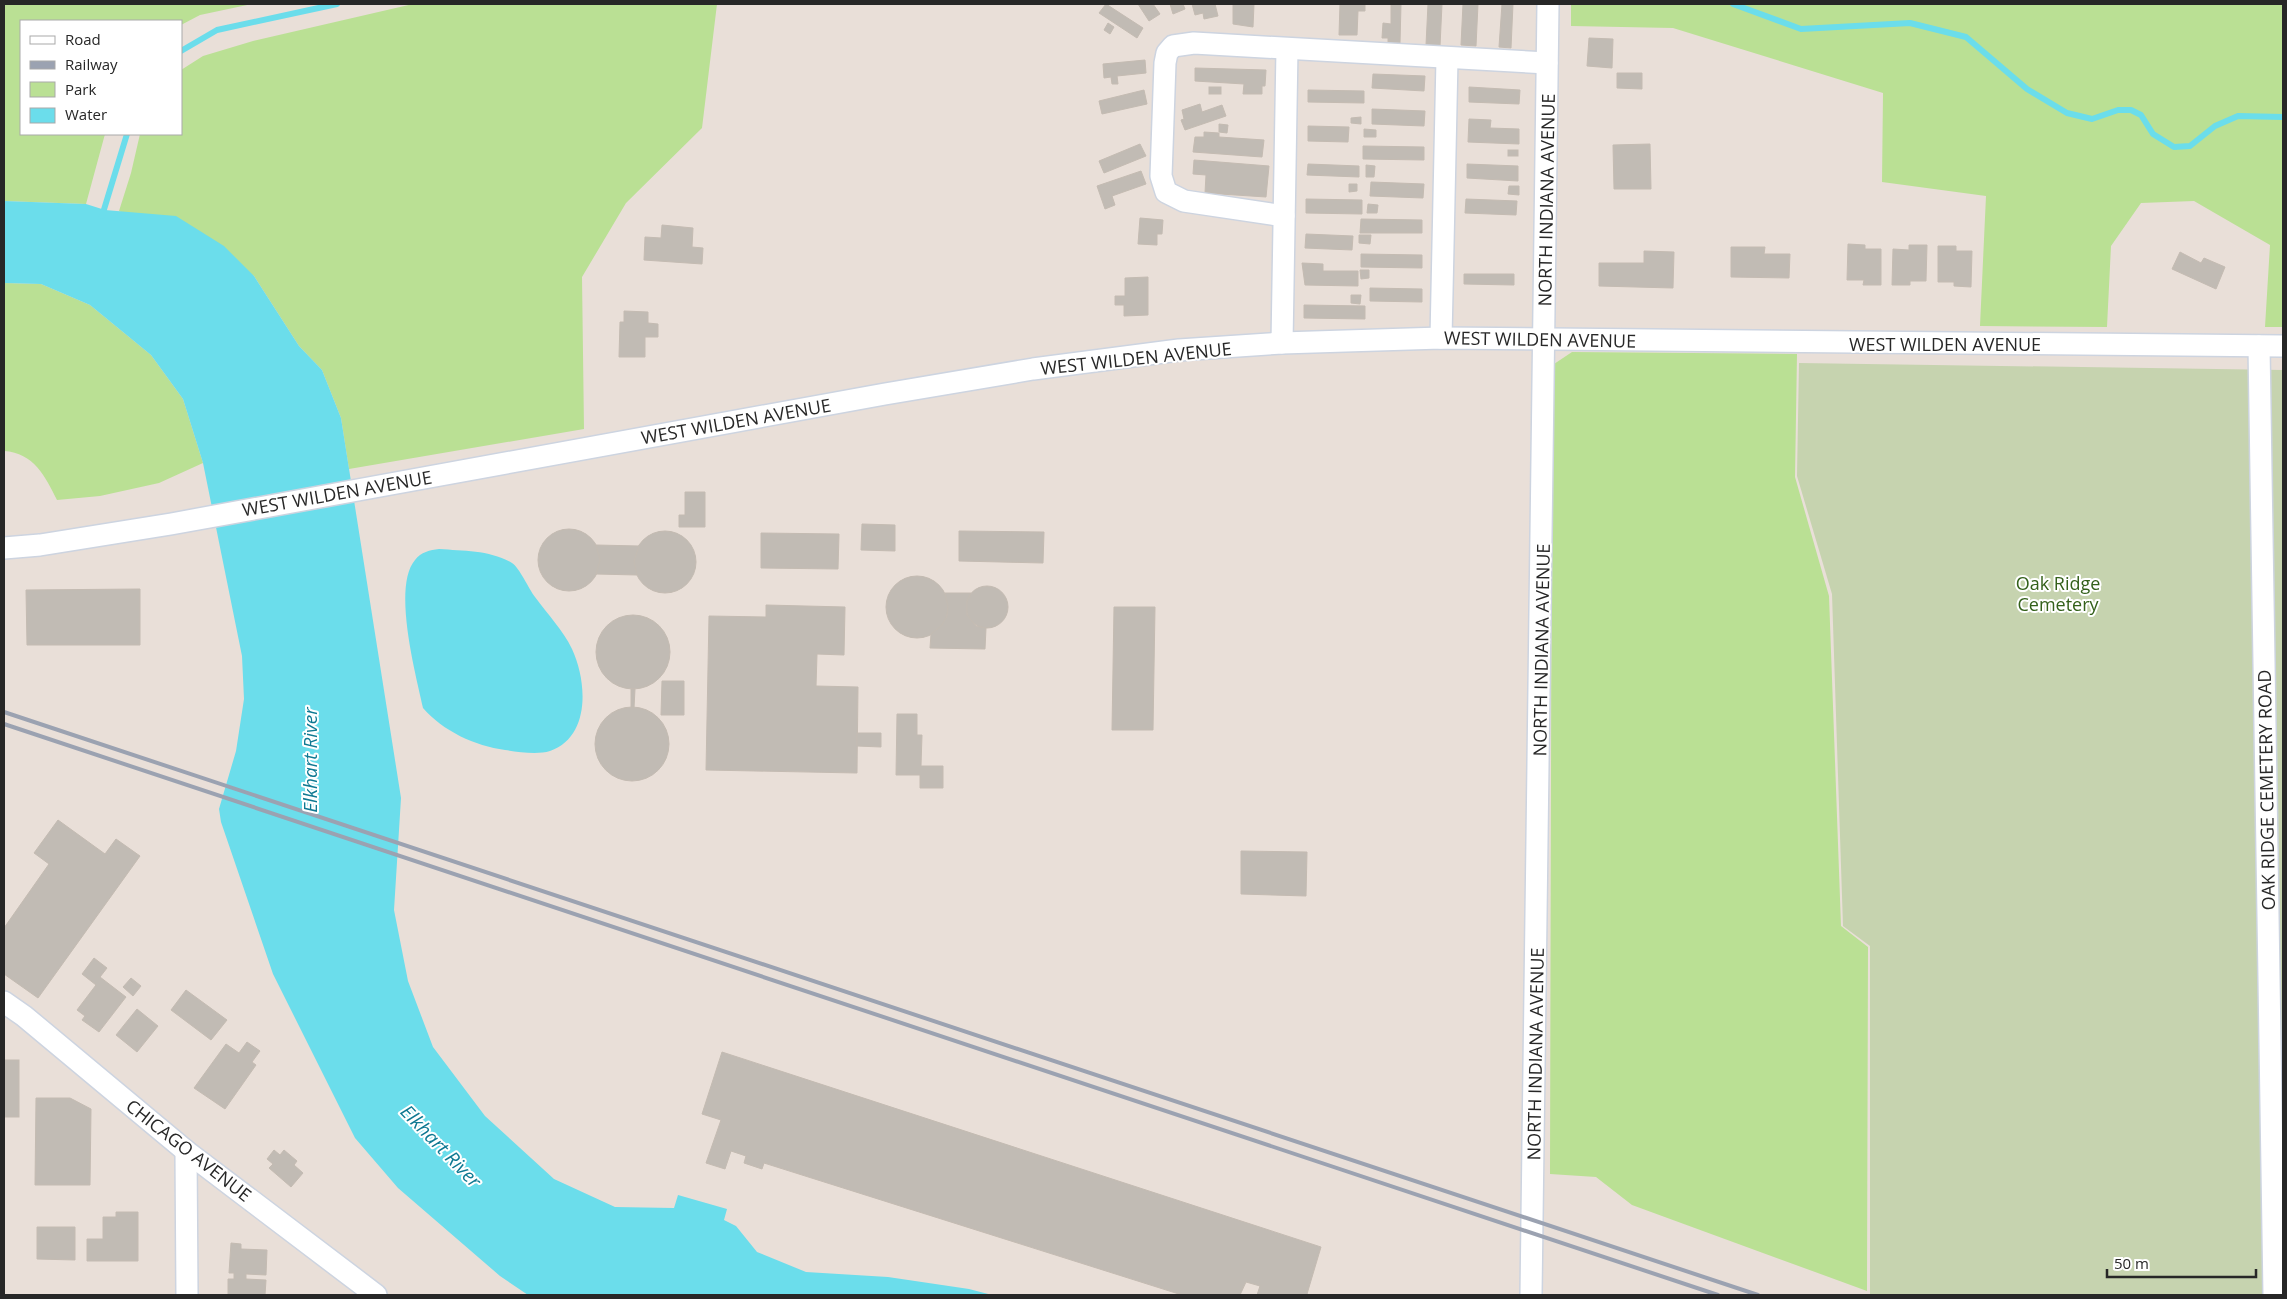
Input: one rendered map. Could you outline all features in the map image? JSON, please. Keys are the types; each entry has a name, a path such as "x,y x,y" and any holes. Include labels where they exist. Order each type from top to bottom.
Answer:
{"street":[{"name":"NORTH INDIANA AVENUE","path":"1531,1295 1548,4"},
{"path":"1284,216 1184,201 1166,192 1161,176 1165,63 1167,54 1173,46 1194,43 1447,59 1547,63"},
{"path":"1282,342 1287,49"},
{"path":"1440,338 1447,59"},
{"name":"WEST WILDEN AVENUE","path":"4,548 40,545 170,524 1033,369 1179,350 1282,342 1440,338 2283,346"},
{"name":"OAK RIDGE CEMETERY ROAD","path":"2259,346 2274,1295"},
{"name":"CHICAGO AVENUE","path":"4,1002 24,1016 186,1151 376,1295"},
{"path":"186,1151 187,1295"}],"green space":[{"path":"4,4 252,4 200,15 182,24 182,20 20,20 20,135 105,135 86,204 4,201"},
{"path":"413,4 717,4 702,128 626,203 582,277 584,429 349,469 341,418 322,370 299,346 254,276 119,211 131,173 140,135 182,135 182,69 203,56 253,41"},
{"path":"1571,4 2283,4 2283,327 2265,327 2270,245 2194,201 2141,203 2111,246 2107,327 1980,326 1986,196 1882,182 1883,93 1673,28 1571,26"},
{"path":"4,283 41,284 90,305 151,355 183,399 203,463 159,483 100,496 57,500 43,474 31,461 23,456 4,451"},
{"path":"1572,352 1797,354 1795,477 1829,596 1841,926 1868,947 1867,1291 1632,1205 1596,1177 1550,1174 1552,375 1554,364"},
{"name":"Oak Ridge Cemetery","path":"1799,363 2283,370 2283,1295 1870,1294 1870,946 1843,926 1832,594 1797,476"}],"water":[{"name":"Elkhart River","path":"4,201 86,204 105,210 176,216 224,246 254,276 299,346 322,370 341,418 401,798 394,910 408,981 433,1047 485,1116 554,1179 615,1207 674,1208 678,1195 727,1209 724,1220 736,1226 757,1252 806,1272 888,1277 969,1289 992,1295 528,1295 500,1276 398,1188 355,1138 273,974 221,822 219,809 236,751 244,699 242,656 203,463 183,399 151,355 90,305 41,284 4,283"},
{"path":"439,549 486,553 515,565 535,597 564,635 572,649 581,676 582,707 579,721 573,734 563,744 550,751 539,753 482,745 460,736 440,724 423,708 411,654 406,610 406,590 408,573 415,560 426,552"}],"building":[{"path":"1106,4 1143,28 1137,38 1099,13"},
{"path":"1138,4 1153,4 1160,14 1149,21"},
{"path":"1170,4 1183,4 1185,9 1173,14"},
{"path":"1192,4 1215,4 1218,16 1204,19 1203,13 1195,15"},
{"path":"1233,4 1254,4 1253,27 1233,24"},
{"path":"1340,4 1365,4 1365,11 1358,11 1357,35 1339,35"},
{"path":"1391,4 1401,4 1400,43 1388,42 1388,38 1382,38 1383,23 1391,24"},
{"path":"1428,4 1442,4 1440,46 1426,45"},
{"path":"1463,4 1478,4 1476,46 1461,45"},
{"path":"1502,4 1513,4 1511,48 1499,47"},
{"path":"1108,23 1114,27 1110,34 1104,30"},
{"path":"1589,38 1613,39 1612,68 1587,66"},
{"path":"1145,60 1146,73 1117,76 1118,84 1112,84 1111,77 1104,78 1103,64"},
{"path":"1195,68 1266,70 1265,86 1262,86 1262,94 1243,94 1244,84 1195,81"},
{"path":"1617,73 1642,73 1642,89 1617,88"},
{"path":"1373,74 1425,76 1424,91 1372,88"},
{"path":"1209,87 1221,87 1221,94 1209,94"},
{"path":"1469,87 1520,90 1519,104 1469,102"},
{"path":"1144,90 1147,104 1102,114 1099,101"},
{"path":"1308,90 1364,91 1364,103 1308,102"},
{"path":"1200,104 1202,112 1222,105 1226,116 1185,130 1181,120 1184,119 1182,110"},
{"path":"1372,109 1425,111 1424,126 1372,124"},
{"path":"1361,117 1361,124 1351,123 1351,118"},
{"path":"1469,119 1491,120 1490,128 1519,129 1519,144 1468,142"},
{"path":"1219,124 1228,125 1227,133 1219,132"},
{"path":"1308,126 1349,127 1348,142 1308,141"},
{"path":"1364,129 1376,130 1376,137 1364,137"},
{"path":"1204,132 1219,133 1219,137 1264,140 1262,157 1193,152 1195,137 1204,137"},
{"path":"1140,144 1146,156 1104,173 1099,161"},
{"path":"1650,144 1651,189 1614,189 1613,145"},
{"path":"1363,146 1424,147 1424,160 1363,159"},
{"path":"1508,150 1518,150 1518,156 1508,156"},
{"path":"1194,160 1269,166 1266,197 1205,193 1206,175 1193,174"},
{"path":"1308,164 1359,166 1359,177 1307,175"},
{"path":"1467,164 1518,166 1518,181 1467,178"},
{"path":"1366,165 1375,166 1374,177 1366,177"},
{"path":"1141,171 1146,184 1112,196 1115,205 1105,209 1097,186"},
{"path":"1371,182 1424,184 1423,198 1370,196"},
{"path":"1349,184 1357,184 1357,191 1349,192"},
{"path":"1509,186 1519,186 1519,195 1508,194"},
{"path":"1306,199 1362,200 1362,214 1306,213"},
{"path":"1466,199 1517,201 1516,215 1465,213"},
{"path":"1368,204 1378,205 1377,213 1367,213"},
{"path":"1140,218 1163,220 1162,234 1157,234 1157,245 1138,244"},
{"path":"1361,219 1422,220 1422,233 1360,233"},
{"path":"662,225 693,228 692,247 703,248 702,264 644,260 645,237 661,238"},
{"path":"1306,234 1353,236 1352,250 1305,248"},
{"path":"1359,235 1371,235 1370,244 1359,243"},
{"path":"1848,244 1865,245 1865,249 1881,249 1881,285 1863,285 1864,280 1847,280"},
{"path":"1909,245 1927,245 1926,281 1910,281 1910,285 1892,285 1893,249 1909,250"},
{"path":"1938,246 1956,246 1956,251 1972,251 1971,287 1954,286 1954,282 1938,282"},
{"path":"1731,247 1765,247 1764,254 1790,254 1789,278 1731,277"},
{"path":"1644,251 1674,252 1673,288 1599,286 1599,263 1644,263"},
{"path":"2180,252 2201,263 2204,258 2225,267 2216,289 2172,269"},
{"path":"1361,254 1422,255 1422,268 1361,267"},
{"path":"1302,263 1323,264 1323,271 1358,271 1358,286 1305,285"},
{"path":"1360,270 1369,270 1369,278 1361,279"},
{"path":"1464,274 1514,274 1514,285 1464,284"},
{"path":"1148,277 1148,315 1124,316 1124,305 1115,305 1115,296 1125,296 1125,278"},
{"path":"1370,288 1422,289 1422,302 1370,301"},
{"path":"1351,295 1361,295 1360,304 1351,303"},
{"path":"1304,305 1365,306 1365,319 1304,318"},
{"path":"624,311 648,312 648,323 658,324 658,337 645,337 645,357 619,357 620,322 624,322"},
{"path":"685,492 705,492 705,527 679,527 679,515 685,515"},
{"path":"862,524 895,525 895,551 861,550"},
{"path":"569,529 581,531 591,538 598,548 600,560 598,572 591,582 581,589 569,591 557,589 547,582 540,572 538,560 540,548 547,538 557,531"},
{"path":"665,531 677,533 687,540 694,550 696,562 694,574 687,584 677,591 665,593 653,591 643,584 636,574 634,562 636,550 643,540 653,533"},
{"path":"959,531 1044,532 1043,563 959,561"},
{"path":"761,533 839,534 838,569 761,568"},
{"path":"596,545 639,546 634,561 637,575 596,574 600,560"},
{"path":"917,576 929,578 939,585 946,595 948,607 946,619 939,629 929,636 917,638 905,636 895,629 888,619 886,607 888,595 895,585 905,578"},
{"path":"991,586 999,589 1005,595 1008,607 1005,619 999,625 983,628 975,625 969,619 966,603 969,595 975,589"},
{"path":"140,589 140,645 27,645 26,590"},
{"path":"945,593 971,593 967,601 967,615 976,626 986,628 985,649 930,648 931,634 942,625 947,616 948,607"},
{"path":"766,605 845,607 844,655 817,654 816,686 858,687 857,773 706,770 709,616 766,617"},
{"path":"1114,607 1155,607 1153,730 1112,730"},
{"path":"633,615 647,618 659,626 667,638 670,652 667,666 659,678 647,686 633,689 619,686 607,678 599,666 596,652 599,638 607,626 619,618"},
{"path":"662,681 684,681 684,715 661,715"},
{"path":"631,689 635,689 634,708 631,708"},
{"path":"632,707 646,710 658,718 666,730 669,744 666,758 658,770 646,778 632,781 618,778 606,770 598,758 595,744 598,730 606,718 618,710"},
{"path":"897,714 917,714 917,735 922,735 921,766 943,766 943,788 920,788 920,775 896,775"},
{"path":"857,733 881,733 881,747 857,746"},
{"path":"58,820 105,854 116,839 140,856 38,998 4,974 4,928 49,864 34,853"},
{"path":"1241,851 1307,852 1306,896 1241,894"},
{"path":"94,958 107,968 100,977 126,997 99,1032 82,1020 85,1016 77,1010 96,985 82,974"},
{"path":"131,978 141,986 133,996 123,987"},
{"path":"186,990 227,1020 211,1040 171,1010"},
{"path":"137,1009 158,1026 137,1052 116,1035"},
{"path":"247,1042 260,1051 252,1062 256,1065 225,1109 194,1088 226,1044 239,1053"},
{"path":"722,1052 1321,1247 1307,1294 1310,1295 1257,1295 1260,1286 1246,1282 1240,1295 1182,1295 764,1163 762,1169 744,1163 746,1156 731,1151 725,1169 706,1163 721,1120 702,1114"},
{"path":"4,1060 19,1060 19,1117 4,1117"},
{"path":"36,1098 70,1098 91,1109 90,1185 35,1185"},
{"path":"274,1150 280,1155 284,1150 297,1161 294,1165 303,1173 291,1187 269,1168 273,1164 267,1159"},
{"path":"116,1212 138,1212 138,1261 87,1261 87,1239 103,1239 103,1217 116,1217"},
{"path":"37,1227 75,1227 75,1260 37,1259"},
{"path":"231,1243 241,1244 241,1249 267,1250 266,1275 246,1274 246,1279 266,1280 265,1295 228,1295 228,1279 234,1279 234,1273 229,1273"}],"waterway":[{"path":"182,50 217,30 337,4"},
{"path":"1733,4 1801,29 1910,23 1966,37 2027,89 2067,113 2092,119 2118,110 2131,110 2141,115 2153,134 2174,147 2190,146 2215,126 2238,116 2283,117"},
{"path":"102,216 127,135"}],"railway":[{"path":"4,712 1758,1295"},
{"path":"4,724 1718,1295"}]}
